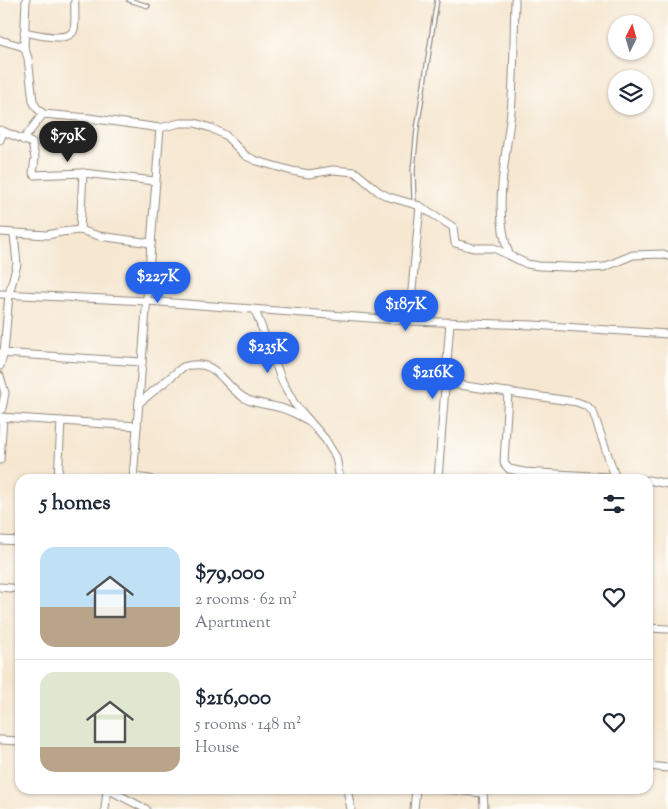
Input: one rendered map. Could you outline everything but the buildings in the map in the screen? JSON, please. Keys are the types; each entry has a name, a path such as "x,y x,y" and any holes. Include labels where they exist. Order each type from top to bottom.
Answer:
{"street":[{"path":"26,0 24,47 28,58 33,101 43,114 160,128 180,123 196,123 225,135 246,156 257,161 309,174 333,170 355,172 379,192 417,205 453,227 455,243 472,248 494,248 522,262 533,265 591,268 604,266 633,255 663,254 668,256"},
{"path":"24,32 53,37 66,37 71,34 74,30 75,0"},
{"path":"509,254 502,232 501,213 512,100 515,0"},
{"path":"0,40 24,47"},
{"path":"24,140 43,114"},
{"path":"133,474 160,128"},
{"path":"0,140 1,131 32,143 35,158 34,175 83,174 155,181"},
{"path":"80,230 83,174"},
{"path":"409,321 417,205"},
{"path":"0,232 47,236 80,230 99,236 151,243"},
{"path":"0,366 9,294 17,264 14,234"},
{"path":"0,294 147,301 409,321 533,325 668,334"},
{"path":"255,310 282,380 294,403 325,439 336,457 339,474"},
{"path":"438,474 450,322"},
{"path":"2,353 142,362"},
{"path":"139,403 183,367 192,364 203,365 214,369 247,399 292,411 309,421"},
{"path":"0,376 5,393 2,409 0,410"},
{"path":"445,383 566,400 587,406 593,412 615,474"},
{"path":"508,392 504,463 509,469 555,474"},
{"path":"0,460 1,418 137,426"},
{"path":"58,474 61,421"},
{"path":"653,481 668,484"},
{"path":"0,540 15,541"},
{"path":"0,587 15,588"},
{"path":"653,628 668,628"},
{"path":"0,740 15,741"},
{"path":"653,766 668,768"},
{"path":"105,809 106,794"},
{"path":"117,794 146,809"},
{"path":"348,794 351,809"},
{"path":"414,809 416,794"},
{"path":"483,794 484,809"}],"lane":[{"path":"129,0 148,6"},
{"path":"417,205 413,170 417,129 437,0"}]}
